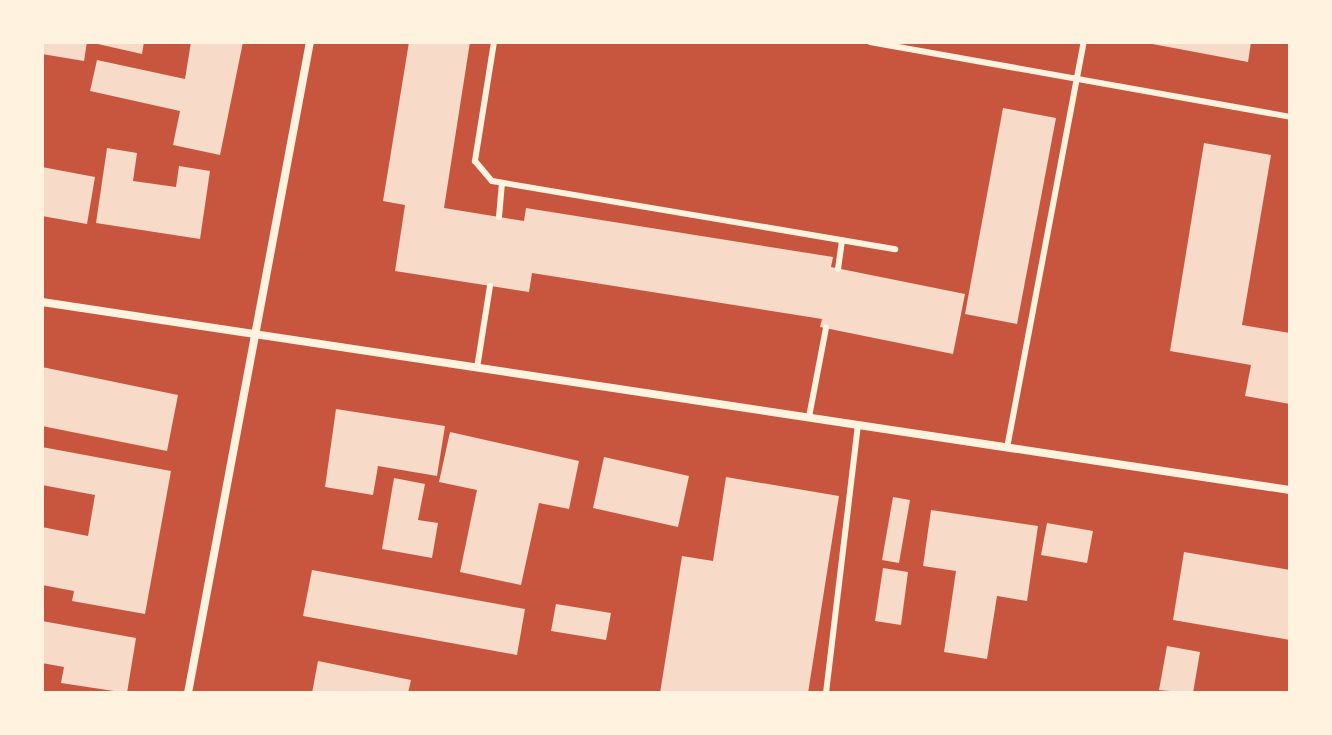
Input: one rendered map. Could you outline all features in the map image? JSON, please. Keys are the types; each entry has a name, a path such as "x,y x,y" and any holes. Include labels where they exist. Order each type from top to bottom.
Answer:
{"street":[{"path":"188,693 310,42"},
{"path":"42,302 1290,490"}],"lane":[{"path":"494,42 475,161 481,173 502,183 895,249"},
{"path":"870,42 1290,117"},
{"path":"1007,448 1084,42"},
{"path":"499,217 502,183"},
{"path":"838,269 842,240"},
{"path":"477,368 490,286"},
{"path":"809,417 826,328"},
{"path":"826,693 858,425"}],"building":[{"path":"42,42 87,42 84,61 42,54"},
{"path":"89,42 144,42 142,54"},
{"path":"191,42 243,42 220,155 173,145 180,111 90,91 97,60 185,79"},
{"path":"409,42 470,42 444,208 524,221 526,208 833,257 831,267 965,294 953,354 820,327 822,319 532,273 529,292 395,271 405,205 383,201"},
{"path":"1142,42 1251,42 1248,62"},
{"path":"1003,108 1056,118 1017,324 965,314"},
{"path":"1204,143 1271,155 1242,325 1290,333 1290,404 1245,396 1251,365 1170,351"},
{"path":"107,148 137,153 133,181 176,187 179,166 210,171 200,239 96,223"},
{"path":"42,167 95,177 87,224 42,216"},
{"path":"42,367 178,395 167,451 42,426"},
{"path":"336,409 445,426 437,476 378,466 373,495 325,487"},
{"path":"450,432 579,461 569,509 539,503 521,585 460,572 477,490 439,482"},
{"path":"42,447 171,471 145,614 72,601 74,591 42,585 42,527 88,536 95,495 42,485"},
{"path":"604,457 689,476 678,527 593,508"},
{"path":"726,477 839,496 808,693 660,693 682,556 713,561"},
{"path":"394,478 425,484 418,520 438,523 432,558 382,549"},
{"path":"893,497 910,500 899,563 882,560"},
{"path":"931,510 1038,526 1027,601 997,596 987,659 944,652 956,571 923,566"},
{"path":"1047,523 1093,531 1087,563 1041,555"},
{"path":"1184,552 1290,570 1290,640 1173,620"},
{"path":"883,568 908,572 901,625 875,621"},
{"path":"312,570 525,609 517,655 303,616"},
{"path":"556,604 611,613 606,640 551,631"},
{"path":"42,621 136,638 127,693 61,683 64,667 42,663"},
{"path":"1167,646 1200,652 1193,693 1159,690"},
{"path":"318,661 411,680 408,693 312,693"}]}
